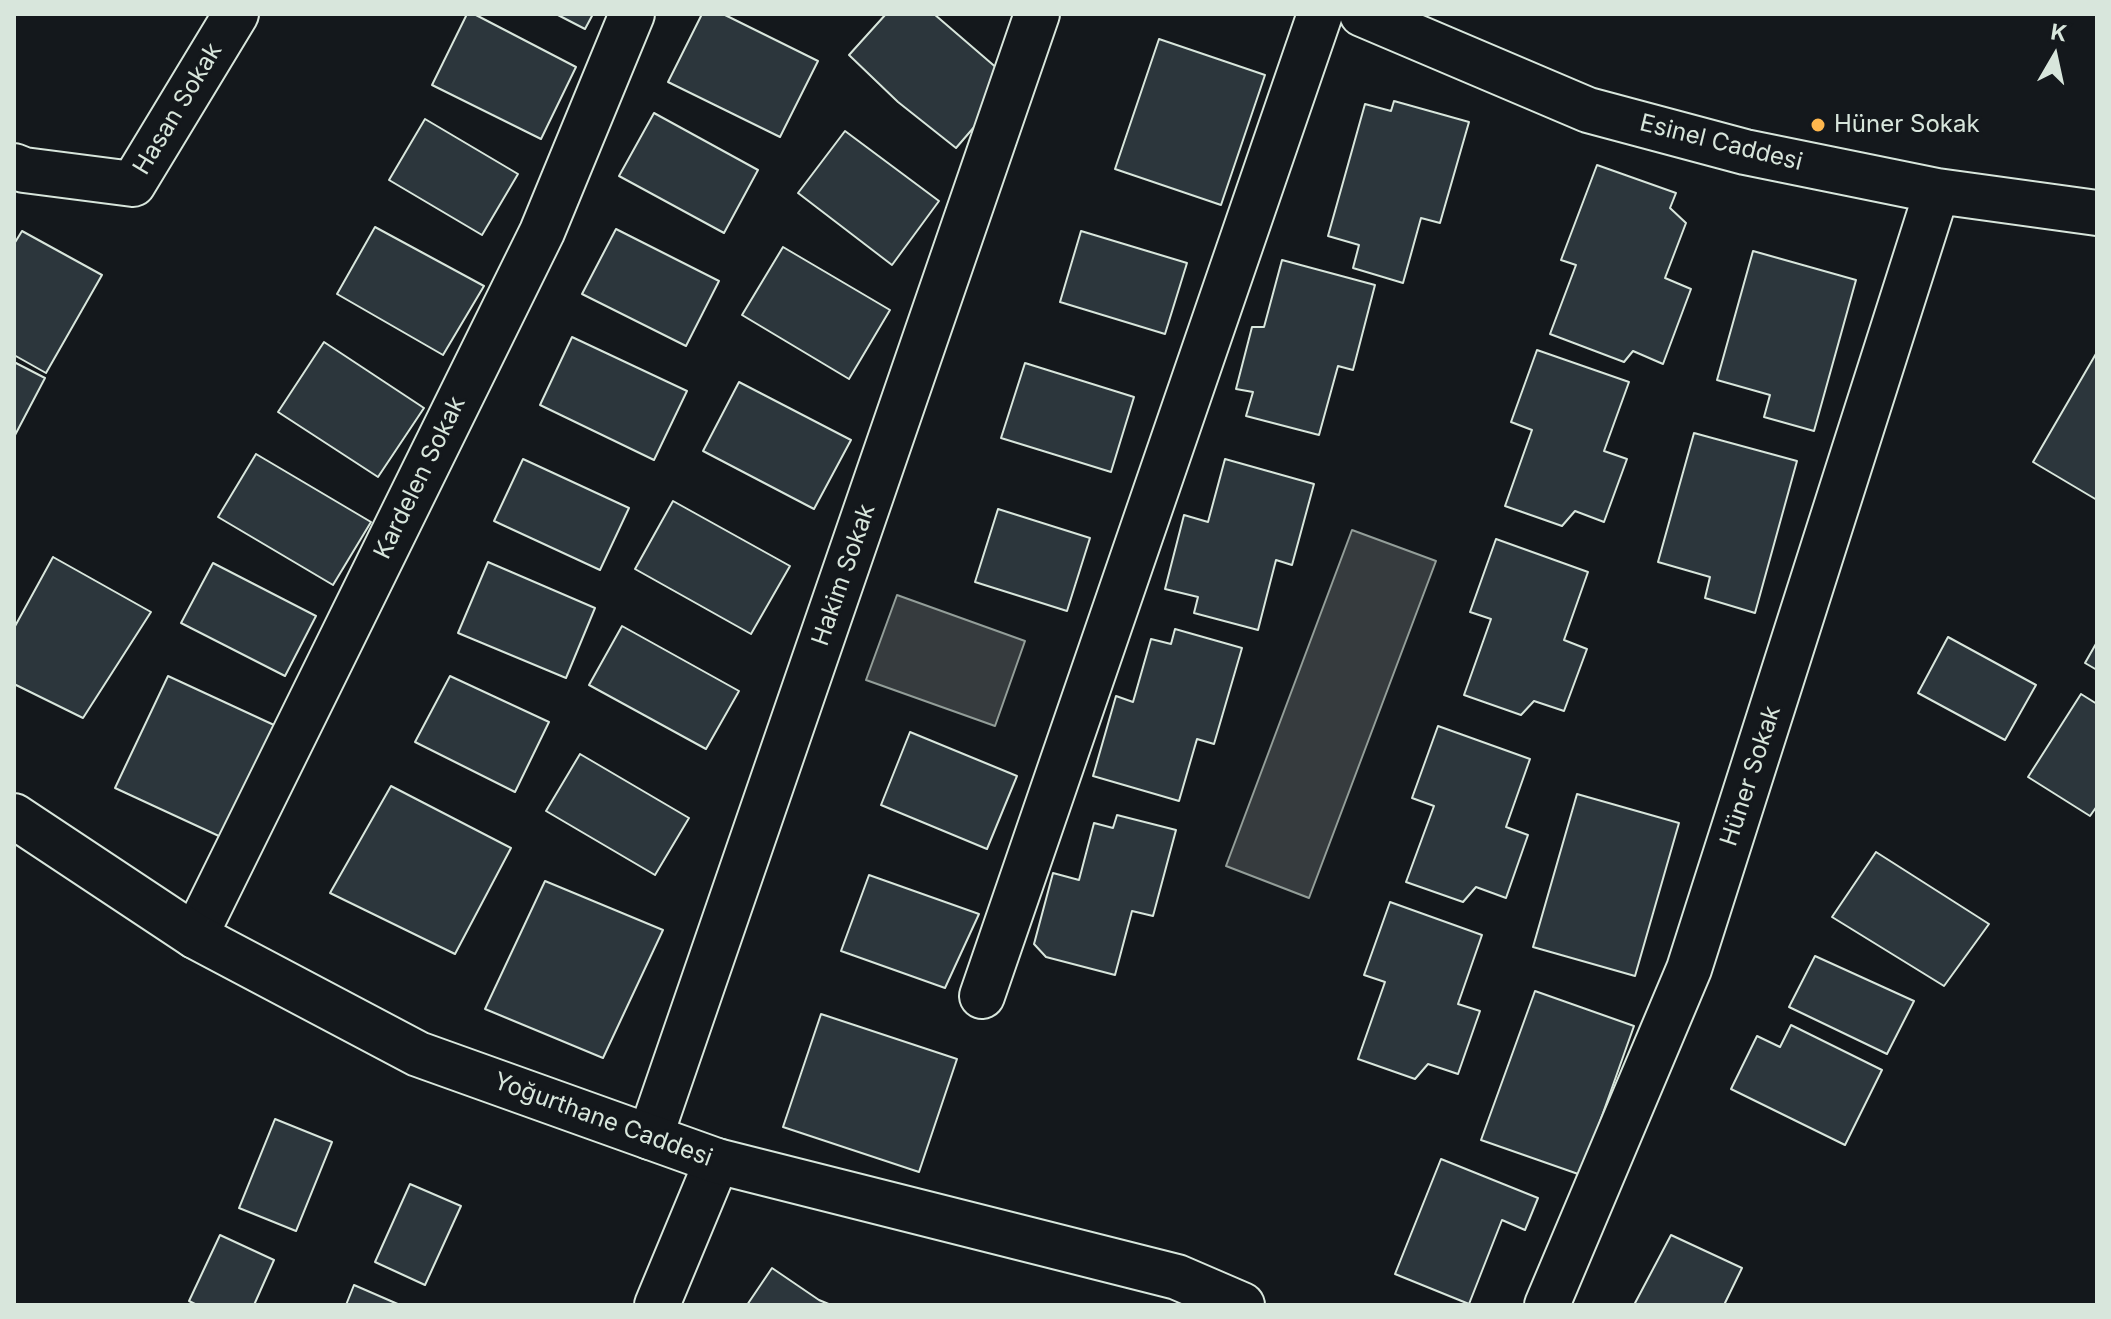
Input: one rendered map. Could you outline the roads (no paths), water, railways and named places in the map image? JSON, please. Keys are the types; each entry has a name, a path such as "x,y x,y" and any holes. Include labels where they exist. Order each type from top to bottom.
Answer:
{"street":[{"name":"Hasan Sokak","path":"14,166 24,170 133,184 236,14"},
{"name":"Kardelen Sokak","path":"195,936 542,232 632,14"},
{"name":"Hakim Sokak","path":"650,1137 1037,14"},
{"path":"982,996 1320,14"},
{"name":"Esinel Caddesi","path":"1362,14 1588,110 1745,152 1937,191 2097,213"},
{"name":"Hüner Sokak","path":"1547,1305 1689,969 1937,191"},
{"name":"Yoğurthane Caddesi","path":"14,816 195,936 418,1054 717,1161 1177,1277 1242,1305"},
{"path":"657,1305 717,1161"}],"place":[{"name":"Hüner Sokak","path":"1818,125"}]}
